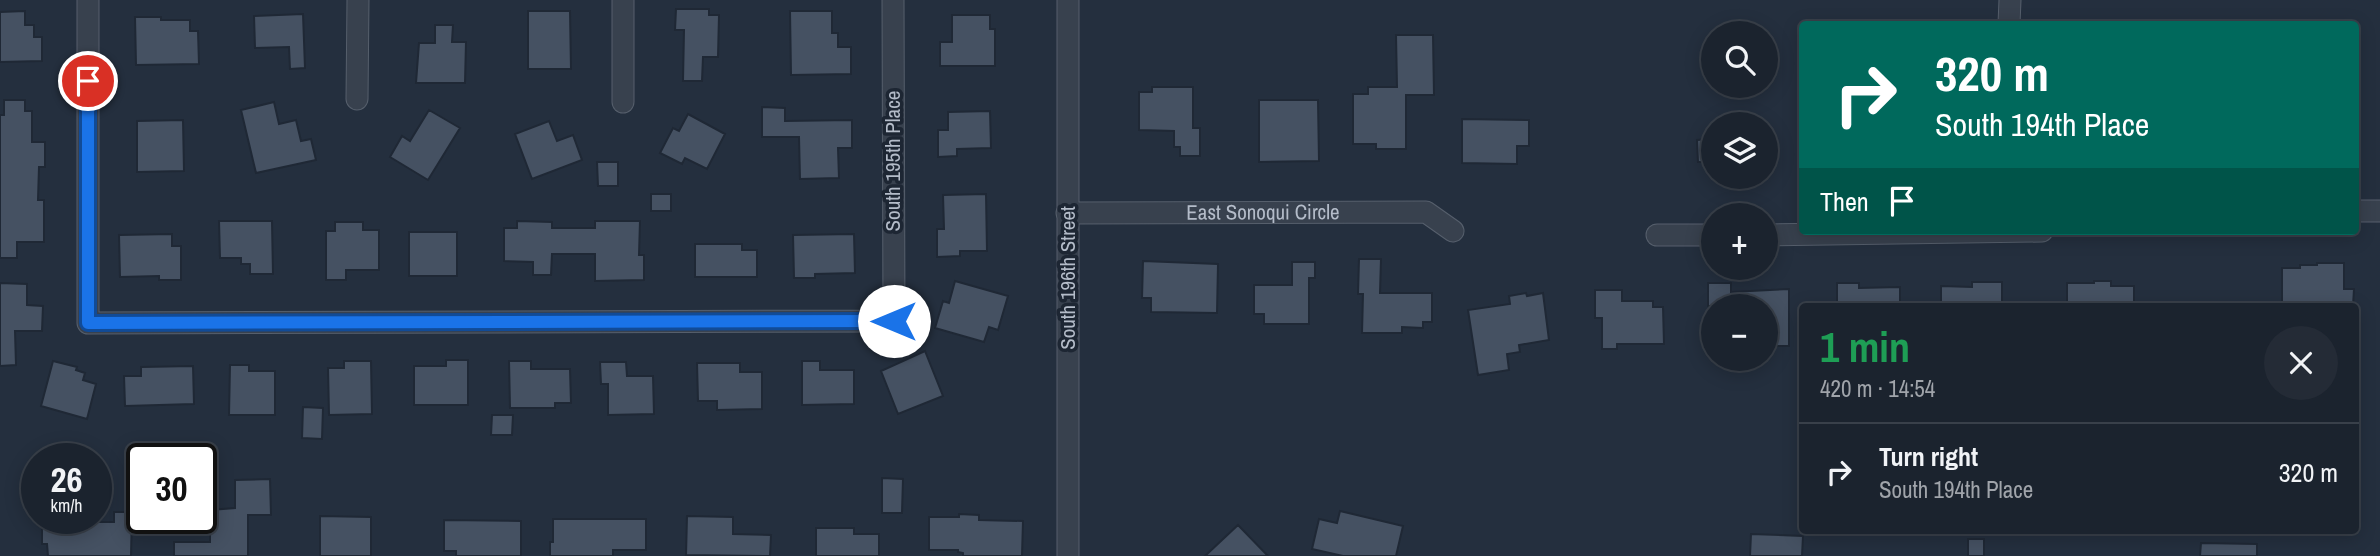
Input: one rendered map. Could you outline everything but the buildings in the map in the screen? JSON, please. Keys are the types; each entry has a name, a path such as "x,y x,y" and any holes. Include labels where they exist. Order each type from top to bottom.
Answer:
{"street":[{"name":"South 195th Place","path":"88,0 88,323 894,321 892,0"},
{"path":"357,99 358,0"},
{"path":"623,0 623,102"},
{"name":"South 196th Street","path":"1068,0 1068,556"},
{"path":"2010,0 2010,21"},
{"path":"2359,211 2380,211"},
{"name":"East Sonoqui Circle","path":"1067,213 1426,212 1453,231"},
{"path":"1657,235 1701,235"},
{"path":"1778,235 1799,235"}],"route":[{"path":"88,81 88,323 894,321"}]}
